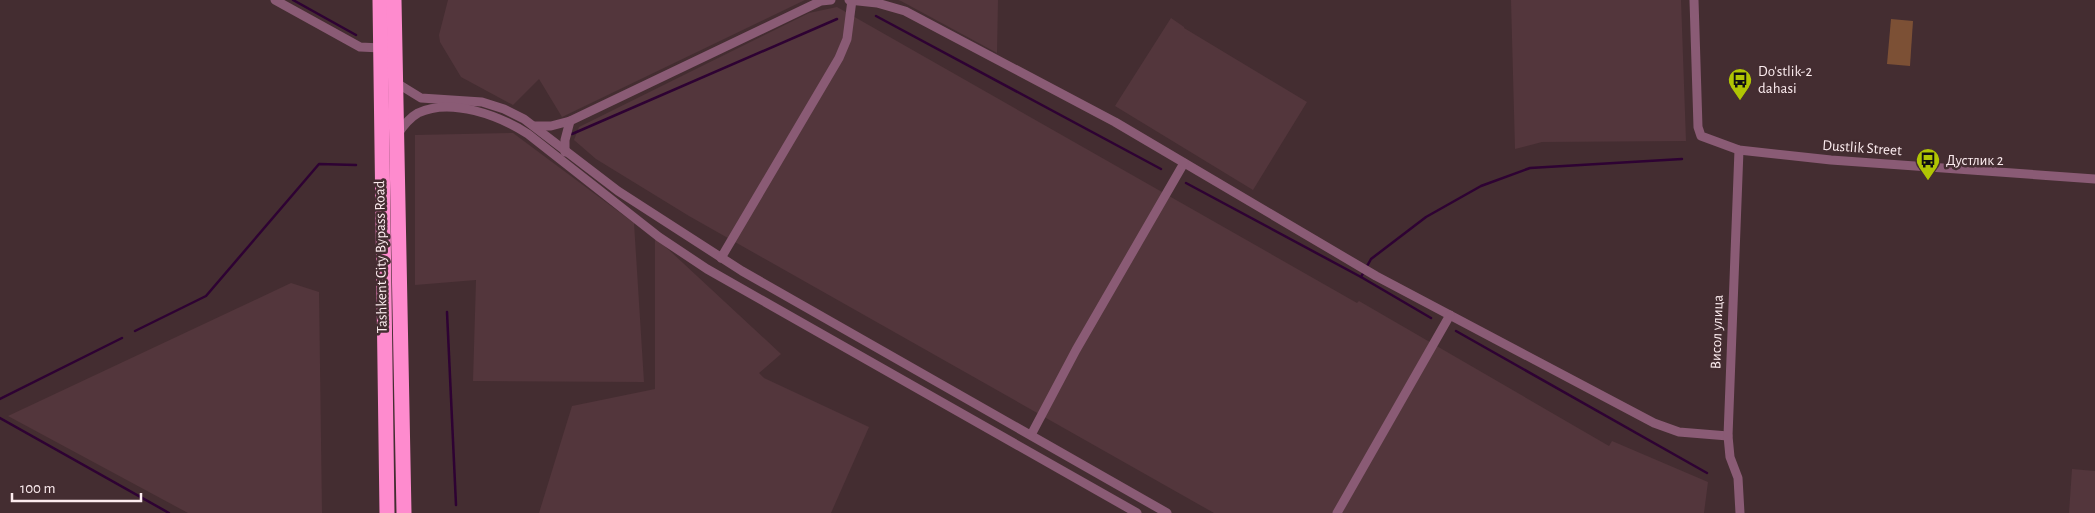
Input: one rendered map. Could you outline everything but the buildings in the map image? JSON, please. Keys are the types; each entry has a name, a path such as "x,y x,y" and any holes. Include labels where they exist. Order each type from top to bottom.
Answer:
{"highway":[{"name":"Tashkent City Bypass Road","path":"380,0 384,406 387,513"},
{"name":"Tashkent City Bypass Road","path":"394,0 404,513"},
{"path":"384,406 393,409 402,405"}],"street":[{"path":"275,0 360,47 380,48"},
{"path":"535,126 551,126 570,121 821,1 831,0"},
{"path":"721,258 839,58 847,39 851,0 877,3 905,11 1115,122 1365,270 1667,429 1679,432 1728,436"},
{"name":"Dustlik Street","path":"1694,0 1698,127 1701,136 1739,150 1831,160 2095,179"},
{"path":"395,82 421,98 482,102 513,112 535,126 565,152 648,212 721,258 1166,513"},
{"path":"396,135 414,116 433,109 462,109 505,120 528,134 659,237 707,268 1136,513"},
{"path":"565,152 565,140 570,121"},
{"name":"Висол улица","path":"1739,150 1728,436 1730,457 1738,478 1740,513"},
{"path":"1031,435 1086,334 1184,163"},
{"path":"1337,513 1450,315"},
{"path":"911,386 919,373"}],"shaded area":[{"path":"448,0 805,0 562,117 539,79 513,105 461,77 440,42 439,35"},
{"path":"898,0 998,0 997,53 901,1"},
{"path":"1511,0 1681,0 1686,141 1542,142 1515,149"},
{"path":"837,7 1357,303 1359,301 1609,446 1612,441 1708,482 1704,513 1214,513 689,216 596,159 574,140 579,127 809,13"},
{"path":"1171,18 1184,28 1307,102 1253,190 1115,106"},
{"path":"1891,19 1913,21 1910,66 1887,64"},
{"path":"513,133 634,223 644,382 473,381 476,280 415,285 415,135"},
{"path":"655,237 781,354 759,373 764,378 869,427 831,513 539,513 572,406 655,389"},
{"path":"291,283 319,292 322,513 188,513 8,416"},
{"path":"2072,469 2095,471 2095,513 2069,513"}],"waterway":[{"path":"293,0 356,35"},
{"path":"876,16 1161,169"},
{"path":"572,134 837,19"},
{"path":"1361,277 1371,259 1426,217 1481,186 1530,168 1682,159"},
{"path":"135,331 206,296 319,164 356,165"},
{"path":"1186,183 1361,277 1431,318"},
{"path":"447,312 456,505"},
{"path":"1456,331 1707,473"},
{"path":"0,399 122,338"},
{"path":"0,418 169,513"}],"place":[{"name":"Do'stlik-2 dahasi","path":"1740,101"},
{"name":"Дустлик 2","path":"1928,181"}]}
